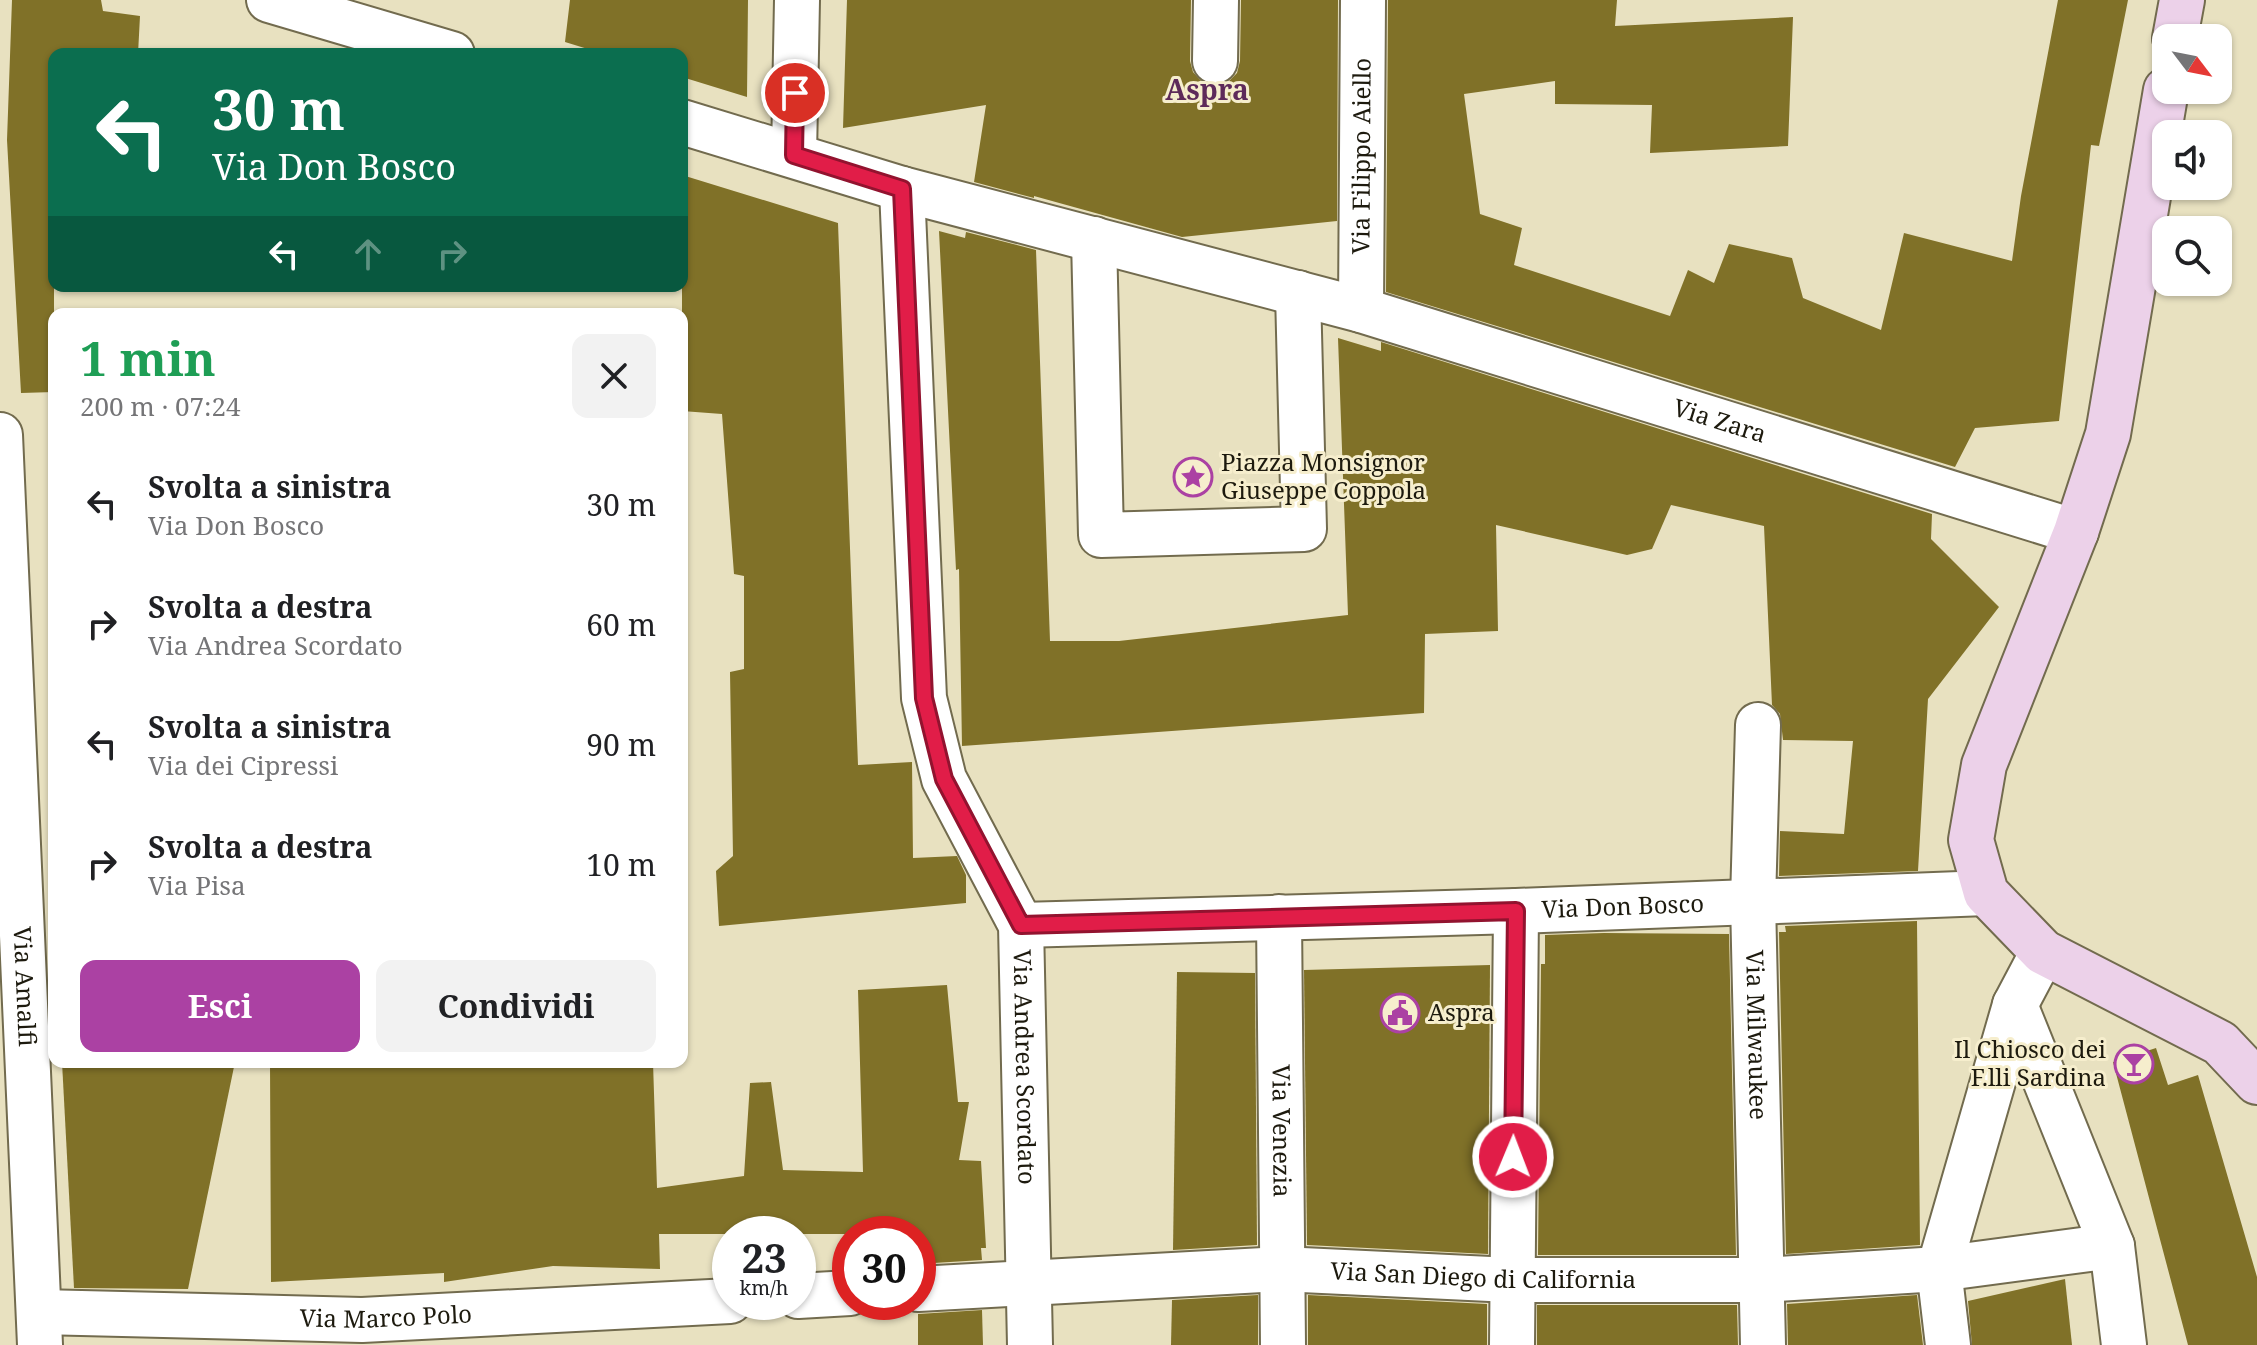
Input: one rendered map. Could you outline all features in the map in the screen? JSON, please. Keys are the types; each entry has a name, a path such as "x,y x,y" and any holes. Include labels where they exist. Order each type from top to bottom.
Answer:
{"street":[{"path":"269,0 378,16 440,48"},
{"path":"794,155 797,0"},
{"path":"1215,61 1216,0"},
{"name":"Via Filippo Aiello","path":"1361,310 1363,0"},
{"path":"2178,24 2182,0"},
{"path":"2164,104 2108,434 2076,532 1984,765 1971,840 1986,893 2043,952 2220,1043 2257,1082"},
{"name":"Via Zara","path":"688,124 902,189 1361,310 2076,532"},
{"name":"Via Andrea Scordato","path":"902,189 924,698 944,779 1021,925 1030,1345"},
{"path":"1094,239 1101,535 1304,529 1298,293"},
{"name":"Via Amalfi","path":"0,435 40,1328"},
{"name":"Via Milwaukee","path":"1758,725 1753,901 1763,1345"},
{"name":"Via Don Bosco","path":"1021,925 1516,911 1986,893"},
{"path":"1512,1345 1516,911"},
{"name":"Via Venezia","path":"1279,917 1283,1345"},
{"path":"1948,1345 1939,1269 2015,1005 2043,952"},
{"path":"2015,1005 2112,1246 2124,1345"},
{"name":"Via San Diego di California","path":"1028,1282 1281,1269 1511,1280 1763,1280 1939,1269 2112,1246"},
{"path":"936,1288 1028,1282"},
{"name":"Via Marco Polo","path":"40,1328 362,1320 712,1302"}],"building":[{"path":"12,0 101,0 103,11 140,16 138,48 48,48 48,292 54,292 54,308 48,308 48,392 21,393 7,140"},
{"path":"570,0 748,0 747,97 688,79 688,48 584,48 565,42"},
{"path":"847,0 1191,0 1190,61 1193,72 1203,83 1215,86 1228,82 1237,73 1241,0 1338,0 1337,221 1182,237 974,182 986,105 843,128"},
{"path":"1388,0 1617,0 1615,26 1793,17 1788,146 1650,153 1652,105 1555,104 1555,81 1464,94 1480,214 1522,228 1514,265 1670,316 1688,270 1714,283 1729,244 1792,258 1803,298 1881,330 1904,233 2012,261 2021,196 2058,0 2128,0 2099,146 2091,145 2059,421 1975,428 1955,467 1386,292"},
{"path":"688,177 838,223 858,765 912,762 913,858 957,856 966,875 966,903 719,926 716,871 733,856 730,672 744,669 744,576 734,574 722,414 688,411 688,308 682,308 682,292 688,292"},
{"path":"939,231 965,238 966,232 1036,250 1050,641 1119,641 1348,615 1338,338 1381,351 1381,342 1932,514 1931,539 1999,607 1928,699 1918,871 1779,876 1780,831 1844,834 1853,741 1783,740 1780,714 1772,705 1764,526 1671,505 1652,549 1627,555 1496,525 1498,631 1425,634 1424,713 962,746 959,569 956,570"},
{"path":"1917,921 1920,1245 1786,1254 1779,932 1786,932 1785,926"},
{"path":"1729,934 1736,1255 1538,1255 1541,964 1545,964 1545,935"},
{"path":"1490,965 1488,1254 1307,1245 1304,970"},
{"path":"1177,972 1255,973 1257,1245 1173,1250"},
{"path":"947,985 958,1102 969,1102 959,1160 981,1161 986,1248 981,1248 982,1260 936,1263 936,1216 832,1216 832,1234 816,1234 816,1216 712,1216 712,1234 659,1234 660,1269 553,1266 444,1282 444,1273 271,1282 270,1068 653,1068 657,1188 744,1176 750,1083 771,1082 783,1170 863,1172 858,990"},
{"path":"2156,1048 2168,1085 2198,1075 2257,1277 2257,1345 2188,1345 2113,1062"},
{"path":"62,1068 234,1068 188,1289 74,1288"},
{"path":"2065,1279 2072,1345 1972,1345 1968,1301"},
{"path":"1258,1295 1258,1345 1171,1345 1172,1300"},
{"path":"1308,1295 1487,1304 1487,1345 1308,1345"},
{"path":"1917,1295 1923,1345 1788,1345 1787,1304"},
{"path":"1537,1305 1737,1305 1738,1345 1537,1345"},
{"path":"982,1310 983,1345 918,1345 918,1320 936,1320 936,1313"}],"place":[{"name":"Piazza Monsignor Giuseppe Coppola","path":"1193,477"},
{"name":"Aspra","path":"1400,1013"},
{"name":"Il Chiosco dei F.lli Sardina","path":"2134,1064"}],"district":[{"name":"Aspra","path":"1207,90"}],"route":[{"path":"795,93 794,155 902,189 924,698 944,779 1021,925 1516,911 1513,1157"}]}
